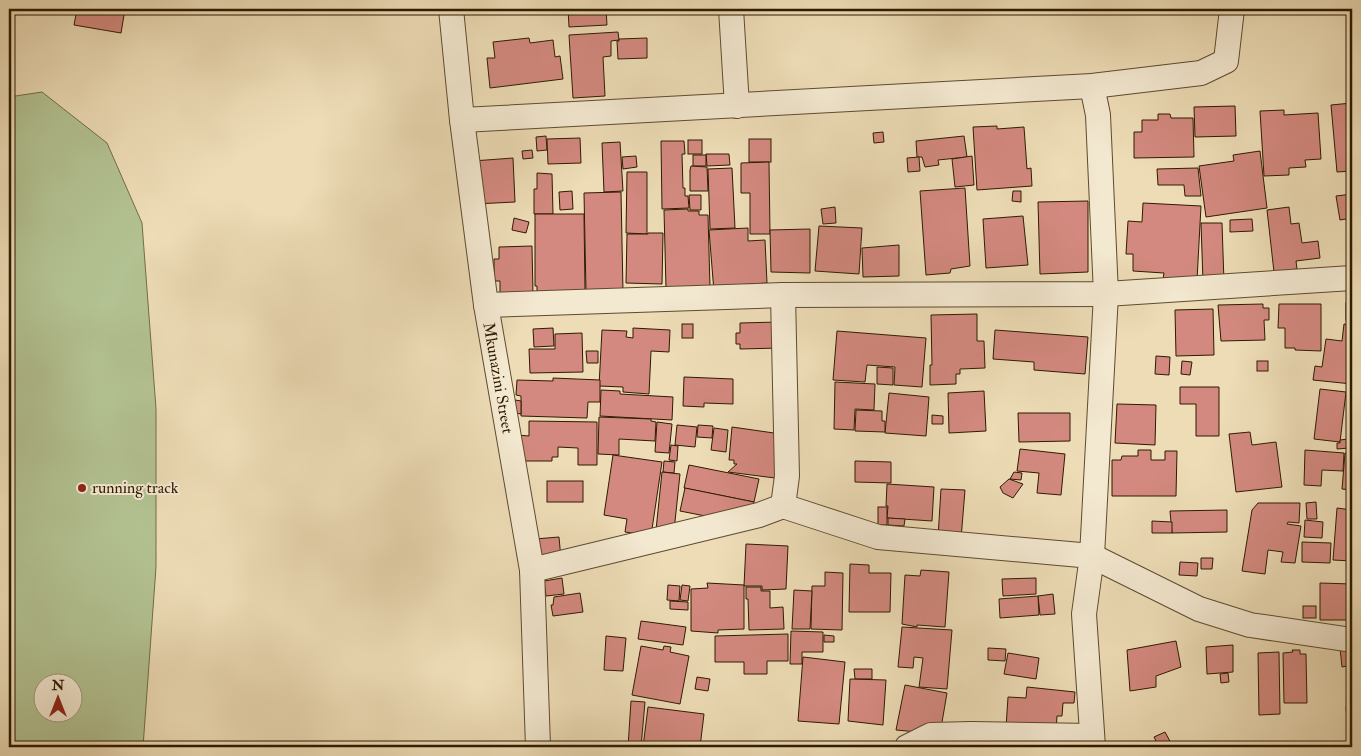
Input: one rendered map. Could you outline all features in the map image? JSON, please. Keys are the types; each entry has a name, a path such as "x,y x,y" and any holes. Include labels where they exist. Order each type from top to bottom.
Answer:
{"street":[{"name":"Mkunazini Street","path":"451,9 462,120 486,305 532,570 538,747"},
{"path":"731,9 737,106"},
{"path":"462,120 1092,86 1201,73 1226,61 1232,9"},
{"path":"907,747 931,735 971,734 1093,741 1084,614 1092,556 1106,294 1098,115 1092,86"},
{"path":"486,305 783,295 1106,294 1352,278"},
{"path":"783,295 787,476 783,506"},
{"path":"532,570 758,515 783,506 878,537 1092,556 1199,609 1250,625 1352,640"}],"green space":[{"name":"running track","path":"42,92 107,143 142,223 156,409 156,567 143,747 9,747 9,97"}],"building":[{"path":"77,9 125,9 121,33 74,25"},
{"path":"568,9 606,9 607,25 569,27"},
{"path":"618,32 619,40 611,41 611,56 603,57 605,96 573,98 569,35"},
{"path":"529,38 530,43 553,40 555,57 560,56 563,79 490,88 487,58 495,58 493,42"},
{"path":"647,38 647,58 618,59 617,41 619,39"},
{"path":"1352,103 1352,171 1337,172 1331,105"},
{"path":"1235,106 1236,136 1195,137 1194,107"},
{"path":"1284,110 1284,115 1318,113 1321,159 1305,160 1306,167 1289,168 1289,175 1264,176 1260,111"},
{"path":"1158,114 1170,114 1171,118 1193,118 1194,157 1134,158 1134,132 1142,132 1142,120 1158,120"},
{"path":"997,126 997,129 1024,127 1027,169 1031,168 1032,186 977,190 973,127"},
{"path":"883,132 884,142 874,143 873,133"},
{"path":"546,136 547,150 537,151 536,137"},
{"path":"964,136 967,157 938,160 939,165 925,167 922,157 917,157 916,141"},
{"path":"580,138 581,163 548,164 547,139"},
{"path":"749,139 771,139 771,162 749,162"},
{"path":"688,140 702,140 702,154 688,154"},
{"path":"661,141 684,141 685,154 682,154 683,188 685,188 685,196 688,196 689,208 662,209"},
{"path":"620,142 623,191 604,192 602,143"},
{"path":"532,150 533,158 523,159 522,151"},
{"path":"1260,151 1267,208 1206,217 1199,166 1234,161 1233,155"},
{"path":"706,154 729,154 730,165 707,166"},
{"path":"693,155 706,155 706,166 693,166"},
{"path":"636,156 637,167 623,169 622,157"},
{"path":"972,156 974,185 955,187 952,159"},
{"path":"919,157 920,171 908,172 907,158"},
{"path":"513,158 515,202 475,204 473,161"},
{"path":"769,162 770,234 750,234 750,193 741,193 741,163"},
{"path":"691,166 707,167 708,191 690,191"},
{"path":"732,168 735,228 710,229 708,169"},
{"path":"1198,168 1201,196 1185,196 1184,185 1158,185 1157,169"},
{"path":"627,172 647,172 647,234 626,233"},
{"path":"537,173 552,174 553,214 534,214 534,189 537,189"},
{"path":"965,188 970,266 951,269 950,273 926,275 920,191"},
{"path":"572,191 573,209 560,210 559,192"},
{"path":"1013,191 1021,191 1021,202 1012,201"},
{"path":"621,192 623,292 586,292 584,193"},
{"path":"1352,194 1352,218 1340,220 1336,196"},
{"path":"689,195 701,195 701,210 690,210"},
{"path":"1088,201 1088,272 1040,274 1038,202"},
{"path":"1143,203 1201,206 1197,280 1163,279 1164,273 1133,271 1133,254 1126,254 1128,221 1142,222"},
{"path":"835,207 836,223 823,224 821,209"},
{"path":"1289,207 1291,224 1299,223 1302,243 1318,241 1320,258 1296,261 1297,269 1274,272 1267,210"},
{"path":"688,209 688,211 699,211 699,215 708,215 710,287 666,288 664,210"},
{"path":"535,214 584,214 585,292 537,299 537,286 535,286"},
{"path":"1023,216 1028,265 986,268 983,219"},
{"path":"514,218 529,222 526,233 512,230"},
{"path":"1252,219 1253,231 1230,232 1230,220"},
{"path":"1201,223 1222,223 1224,282 1203,282"},
{"path":"819,226 862,228 859,274 815,271"},
{"path":"748,228 748,241 765,240 767,283 735,285 714,292 709,230"},
{"path":"810,229 810,273 771,272 770,230"},
{"path":"663,233 662,284 626,283 627,234"},
{"path":"899,245 899,276 863,277 862,248"},
{"path":"532,246 533,294 500,294 500,281 494,281 494,259 499,259 499,247"},
{"path":"1346,303 1352,303 1352,320 1346,320"},
{"path":"1263,304 1263,308 1269,308 1269,320 1264,320 1265,340 1221,341 1218,305"},
{"path":"1279,304 1321,304 1321,351 1285,348 1285,328 1278,328"},
{"path":"1213,309 1214,355 1176,356 1175,310"},
{"path":"977,314 977,341 984,341 985,368 960,369 960,374 956,374 956,384 930,385 930,365 932,365 931,315"},
{"path":"779,322 780,348 740,349 740,344 736,344 736,333 740,333 740,323"},
{"path":"682,324 693,324 693,338 682,338"},
{"path":"1344,324 1352,325 1352,384 1313,380 1315,366 1322,367 1326,339 1342,341"},
{"path":"553,328 554,346 534,347 533,329"},
{"path":"633,328 670,330 669,352 651,351 649,394 623,392 623,387 599,386 602,330 627,331 626,337 633,338"},
{"path":"995,330 1088,337 1085,374 1034,370 1034,362 993,359"},
{"path":"837,331 926,338 922,387 894,385 895,367 867,365 865,382 833,380"},
{"path":"582,333 583,372 530,373 529,349 555,349 555,334"},
{"path":"586,351 598,351 598,363 587,363"},
{"path":"1156,356 1170,357 1169,375 1155,374"},
{"path":"1182,361 1192,362 1190,375 1181,374"},
{"path":"1257,361 1268,361 1268,371 1257,371"},
{"path":"877,367 893,368 893,385 877,384"},
{"path":"684,377 733,379 733,404 704,403 704,407 683,406"},
{"path":"553,378 600,380 600,402 588,402 587,418 521,416 521,396 516,395 517,380 553,381"},
{"path":"835,382 875,384 874,410 855,409 854,430 834,429"},
{"path":"1180,387 1219,387 1219,436 1196,436 1196,404 1180,404"},
{"path":"1320,389 1346,392 1340,442 1314,439"},
{"path":"601,390 620,391 620,394 673,397 672,420 600,416"},
{"path":"984,391 986,431 949,433 948,393"},
{"path":"889,393 929,397 926,436 885,433"},
{"path":"515,400 521,401 521,414 515,413"},
{"path":"1117,404 1156,405 1155,445 1115,443"},
{"path":"856,410 882,411 882,421 885,421 885,432 855,431"},
{"path":"1018,413 1070,413 1070,441 1019,442"},
{"path":"932,415 943,416 943,424 932,424"},
{"path":"599,417 651,419 651,421 656,422 655,441 619,439 619,455 598,454"},
{"path":"529,421 597,422 597,465 578,465 578,448 558,447 558,457 552,457 552,461 520,461 517,435 529,436"},
{"path":"657,422 672,424 669,453 655,452"},
{"path":"677,425 697,427 695,447 675,445"},
{"path":"698,425 713,426 712,438 697,437"},
{"path":"732,427 781,434 775,478 728,472 737,464 734,464 734,460 729,460"},
{"path":"714,428 728,430 726,452 711,450"},
{"path":"1250,432 1252,445 1276,442 1282,487 1236,492 1229,434"},
{"path":"1348,439 1349,448 1337,449 1337,443 1340,443 1340,440"},
{"path":"671,445 678,446 677,461 669,460"},
{"path":"1020,449 1065,454 1061,495 1037,493 1039,473 1017,471"},
{"path":"1138,450 1151,450 1151,460 1165,460 1165,451 1177,451 1176,496 1112,496 1112,460 1121,460 1122,456 1138,456"},
{"path":"1305,450 1344,453 1343,471 1322,470 1321,486 1304,485"},
{"path":"1345,453 1352,453 1352,490 1342,489"},
{"path":"613,455 662,462 651,536 625,532 627,519 604,515"},
{"path":"664,461 675,462 674,473 663,472"},
{"path":"855,461 891,462 891,483 855,482"},
{"path":"689,465 759,479 754,502 684,488"},
{"path":"662,472 680,474 674,531 656,530"},
{"path":"1014,472 1022,473 1021,480 1010,479"},
{"path":"1009,479 1023,484 1013,498 1003,493 1000,487"},
{"path":"547,481 583,481 583,502 547,502"},
{"path":"887,484 934,487 932,521 887,518"},
{"path":"685,488 754,502 752,510 741,523 680,511"},
{"path":"941,489 965,490 961,539 938,537"},
{"path":"1316,502 1317,519 1307,519 1306,503"},
{"path":"1258,503 1300,503 1299,523 1288,522 1287,524 1301,526 1295,563 1281,562 1283,552 1268,550 1265,574 1242,571 1252,510"},
{"path":"878,507 887,507 887,525 878,525"},
{"path":"1337,508 1352,510 1352,561 1333,560"},
{"path":"1227,510 1227,532 1172,533 1170,511"},
{"path":"888,518 905,519 904,526 888,525"},
{"path":"1305,520 1323,522 1322,538 1304,537"},
{"path":"1152,521 1172,522 1172,533 1152,533"},
{"path":"559,537 561,559 525,562 523,540"},
{"path":"1302,542 1331,543 1330,563 1302,562"},
{"path":"746,544 788,546 786,589 762,590 762,586 744,586"},
{"path":"1201,558 1213,558 1212,569 1201,569"},
{"path":"1180,562 1198,563 1197,576 1179,575"},
{"path":"850,564 869,565 869,573 891,573 890,612 849,612"},
{"path":"921,570 949,572 945,627 917,625 917,627 902,624 905,575 920,576"},
{"path":"825,572 843,573 842,630 811,629 812,586 825,586"},
{"path":"562,578 564,594 546,596 544,581"},
{"path":"1036,578 1036,594 1003,596 1002,579"},
{"path":"707,583 744,585 744,629 718,630 718,633 691,631 691,589 708,588"},
{"path":"1320,583 1352,584 1352,620 1320,620"},
{"path":"668,585 680,586 679,601 667,600"},
{"path":"682,585 690,586 688,601 680,600"},
{"path":"746,587 761,587 761,591 770,591 770,608 783,607 784,629 749,630"},
{"path":"794,590 812,591 810,629 792,629"},
{"path":"580,593 583,612 553,616 551,605 553,605 554,597"},
{"path":"1053,594 1055,614 1040,615 1038,596"},
{"path":"1038,596 1039,615 1000,618 999,599"},
{"path":"670,601 688,602 688,610 670,609"},
{"path":"1303,606 1316,606 1316,618 1303,618"},
{"path":"641,621 686,627 683,645 638,639"},
{"path":"902,627 952,630 947,689 919,687 923,658 914,657 913,668 898,667"},
{"path":"791,631 823,632 823,652 802,652 802,664 790,664"},
{"path":"788,634 788,661 767,661 767,674 744,674 744,662 715,662 715,636"},
{"path":"824,635 834,636 834,642 824,642"},
{"path":"606,636 626,638 623,671 604,670"},
{"path":"1176,641 1181,667 1156,676 1156,687 1130,691 1127,650"},
{"path":"1233,645 1233,672 1207,674 1206,647"},
{"path":"641,646 663,650 664,646 671,647 670,652 689,656 680,704 632,695"},
{"path":"1351,647 1352,665 1342,667 1340,648"},
{"path":"988,648 1006,649 1005,661 988,660"},
{"path":"1292,650 1300,650 1300,654 1306,654 1307,703 1284,703 1283,653 1293,652"},
{"path":"1279,652 1280,714 1259,715 1258,653"},
{"path":"1008,653 1039,658 1036,679 1004,674"},
{"path":"803,657 845,662 839,724 798,721"},
{"path":"854,669 872,669 872,679 855,679"},
{"path":"1228,673 1229,682 1221,683 1220,674"},
{"path":"697,677 710,679 708,691 695,689"},
{"path":"850,679 886,680 883,725 848,721"},
{"path":"905,685 947,693 940,734 896,730"},
{"path":"1027,687 1075,692 1074,703 1063,703 1062,716 1057,716 1056,732 1006,728 1008,697 1026,698"},
{"path":"631,701 645,702 641,747 628,747"},
{"path":"648,707 704,714 700,747 643,747"},
{"path":"1346,707 1352,707 1352,747 1350,747"},
{"path":"1165,732 1172,745 1159,747 1154,737"},
{"path":"1129,742 1152,742 1152,747 1129,747"}],"place":[{"name":"running track","path":"82,488"}]}
